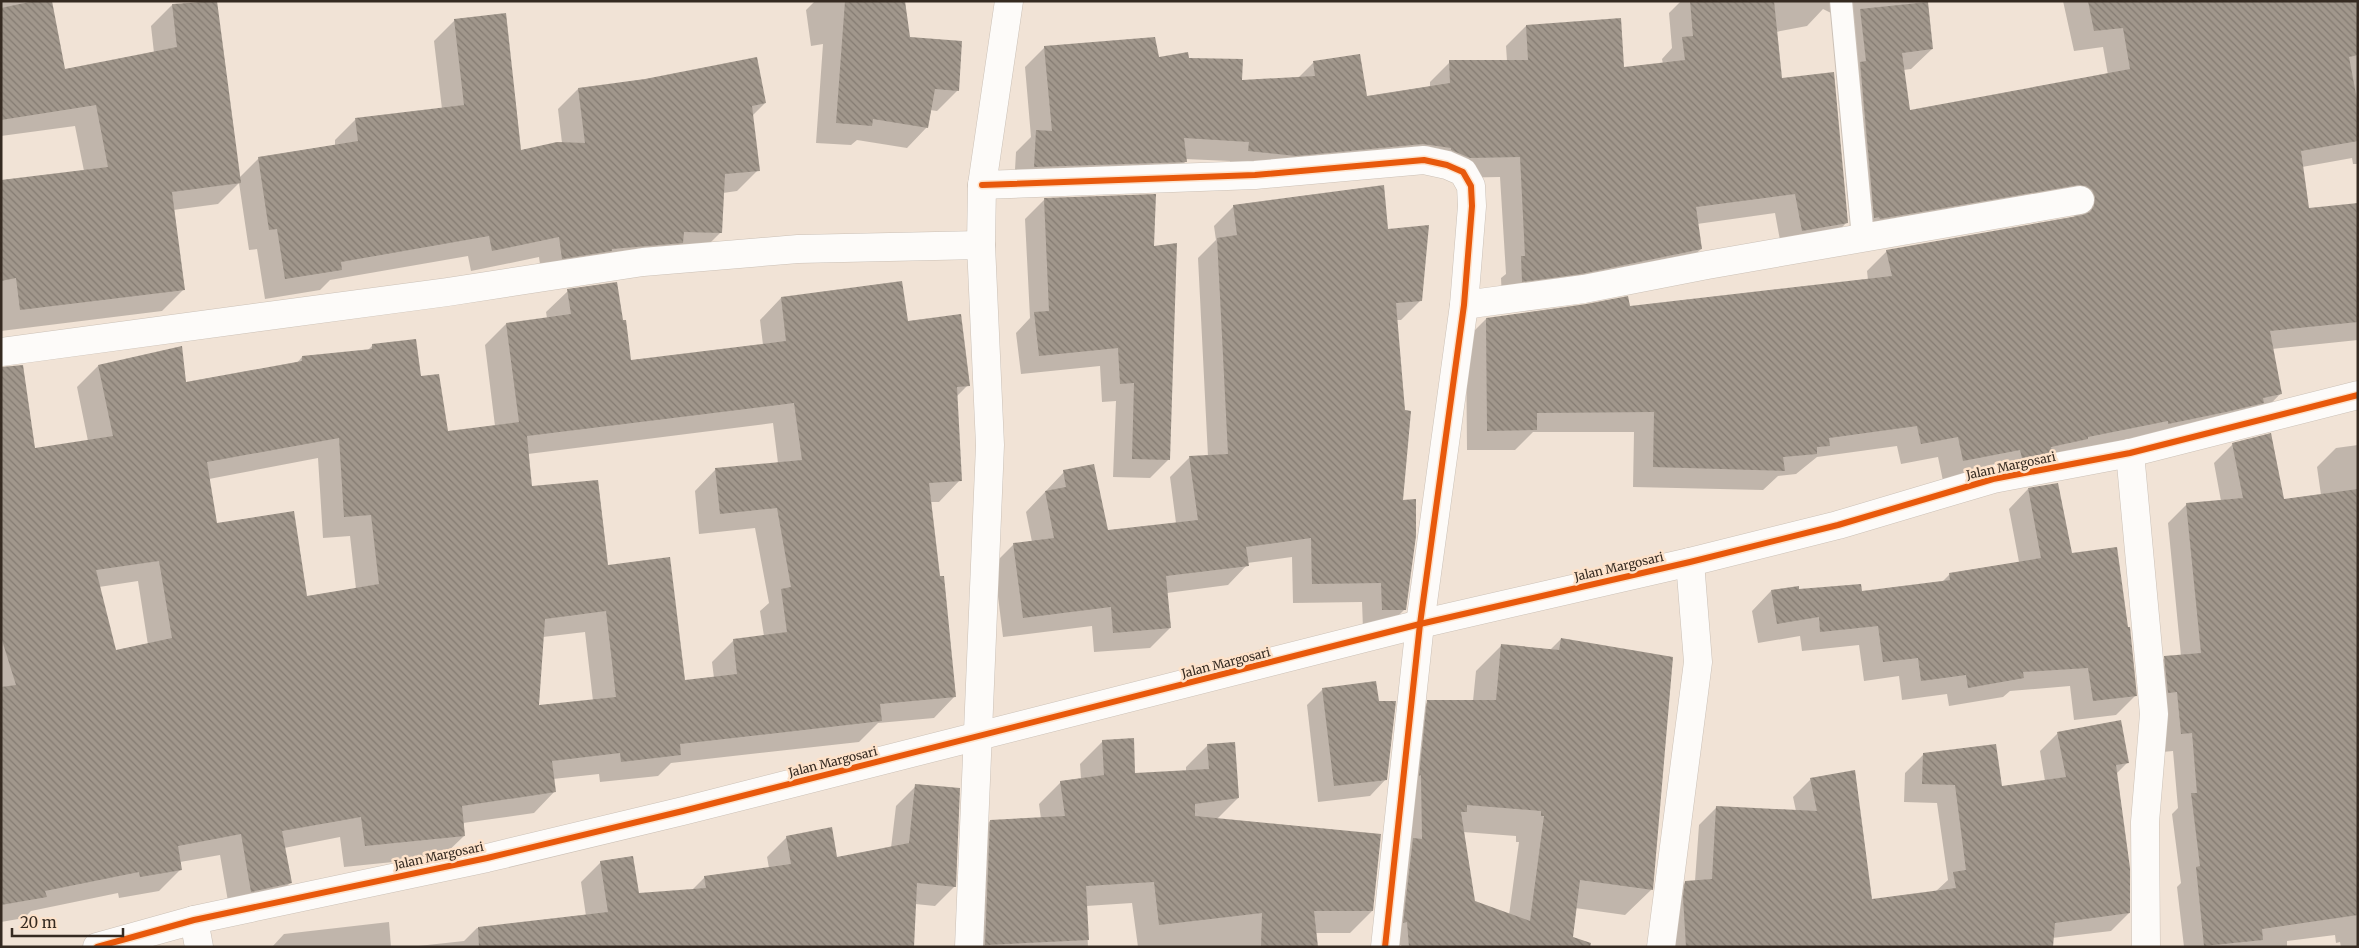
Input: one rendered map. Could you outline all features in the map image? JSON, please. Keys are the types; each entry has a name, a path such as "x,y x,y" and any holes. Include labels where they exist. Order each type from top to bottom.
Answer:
{"street":[{"path":"969,947 990,445 981,245 982,185 1009,2"},
{"path":"982,185 1255,175 1424,160 1447,165 1463,172 1471,186 1472,206 1464,305 1420,624 1385,947"},
{"path":"1464,305 1584,289 2080,200"},
{"path":"1,352 446,292 643,262 798,249 981,245"},
{"name":"Jalan Margosari","path":"97,947 194,920 496,856 978,737 1420,624 1690,562 1838,525 1993,479 2130,453 2358,396"},
{"path":"2130,453 2154,714 2145,822 2146,947"},
{"path":"1662,947 1698,662 1690,562"},
{"path":"194,920 200,947"}],"lane":[{"path":"1840,1 1864,238"}],"building":[{"path":"34,1 52,1 65,69 177,47 172,4 217,1 241,183 172,192 185,290 20,310 16,278 1,281 1,180 108,167 96,105 1,120 1,8"},
{"path":"845,1 905,1 910,37 962,41 959,91 935,89 928,128 873,119 872,126 836,123"},
{"path":"1690,1 1774,1 1782,78 1834,72 1848,223 1802,231 1795,194 1696,207 1702,249 1581,274 1522,282 1521,256 1525,256 1520,157 1470,158 1451,150 1451,148 1423,144 1296,156 1248,151 1249,142 1184,138 1187,162 1034,167 1036,130 1052,131 1044,46 1155,37 1159,57 1188,52 1189,58 1243,59 1242,80 1315,76 1313,61 1360,54 1367,96 1450,83 1449,60 1528,60 1526,25 1621,18 1624,67 1685,60 1682,37 1693,36"},
{"path":"2088,1 2358,1 2358,55 2349,57 2358,105 2358,141 2301,151 2309,208 2358,203 2358,322 2270,331 2282,394 2263,398 2264,403 2226,412 2088,437 2088,439 2051,447 2052,452 2022,458 2020,450 1963,461 1958,437 1921,444 1917,426 1829,438 1830,446 1817,447 1817,454 1783,457 1785,471 1653,467 1654,412 1537,413 1537,430 1487,431 1486,318 1628,296 1630,306 1892,276 1886,250 2083,215 2090,212 2094,206 2095,197 2092,190 2086,186 2078,185 1880,219 1879,217 1874,218 1860,62 1866,61 1860,9 1928,2 1933,49 1902,53 1910,110 2130,69 2123,28 2094,31"},
{"path":"506,13 521,150 557,142 585,143 578,88 645,79 757,57 766,103 752,106 760,171 725,174 722,233 684,232 683,243 612,249 612,251 562,259 559,237 492,251 489,236 341,262 342,270 285,279 277,229 269,230 258,157 358,141 355,118 464,105 454,19"},
{"path":"1384,185 1388,229 1429,225 1422,301 1396,303 1405,410 1411,411 1403,500 1416,499 1416,536 1406,610 1382,610 1381,583 1312,584 1311,538 1246,547 1249,566 1166,576 1171,628 1113,633 1111,607 1023,618 1013,543 1054,538 1045,491 1066,487 1063,470 1094,464 1108,530 1198,520 1189,456 1228,454 1217,238 1237,235 1233,205"},
{"path":"1156,194 1154,246 1177,243 1170,460 1132,459 1134,383 1120,384 1118,348 1039,356 1034,312 1049,311 1044,198"},
{"path":"902,281 908,321 961,314 970,386 957,387 962,481 929,483 940,576 944,576 956,697 880,704 882,721 680,744 681,755 621,762 620,753 552,761 556,792 462,806 465,836 365,846 361,817 282,831 292,883 251,892 241,834 178,846 182,870 140,877 139,872 45,891 47,897 1,905 1,687 16,685 1,637 1,367 23,365 35,448 113,436 98,365 182,346 186,382 302,361 302,356 372,349 372,344 416,339 421,376 439,374 448,431 519,422 506,323 571,314 567,289 617,282 623,320 626,320 631,360 786,341 781,297","holes":["794,403 802,460 715,468 720,514 777,508 791,587 781,589 787,632 733,639 737,674 685,680 670,557 608,565 598,480 532,486 527,436","339,438 344,517 371,515 379,584 307,596 294,511 217,523 207,462","159,561 172,638 116,650 96,570","606,611 616,697 539,705 545,619"]},
{"path":"2271,433 2284,499 2358,489 2358,915 2262,929 2263,940 2204,946 2196,867 2200,866 2191,793 2197,793 2192,733 2181,734 2177,692 2168,693 2164,656 2201,653 2186,503 2243,498 2232,443"},
{"path":"2058,483 2072,553 2117,547 2128,627 2130,627 2137,696 2093,701 2088,668 2023,672 2024,678 1968,688 1966,675 1921,681 1918,658 1883,662 1878,626 1820,632 1819,617 1777,624 1771,590 1799,586 1799,589 1861,584 1862,591 1950,580 1949,573 2041,558 2028,488"},
{"path":"1561,638 1673,657 1653,890 1580,880 1573,937 1591,943 1590,947 1409,947 1407,922 1403,923 1413,838 1422,839 1421,775 1419,776 1427,700 1496,700 1501,644 1559,650","holes":["1467,805 1541,811 1541,816 1544,816 1530,921 1475,901 1461,812 1467,812"]},
{"path":"1376,681 1379,701 1396,701 1387,780 1334,786 1322,688"},
{"path":"2121,720 2129,763 2116,765 2130,868 2130,913 2055,923 2053,947 1686,947 1683,897 1685,881 1712,879 1716,806 1817,811 1810,778 1855,770 1872,899 1956,888 1953,872 1966,870 1955,785 1922,784 1923,753 1996,744 2002,786 2066,777 2057,732"},
{"path":"1134,738 1135,773 1209,769 1207,744 1235,742 1239,798 1195,804 1195,816 1381,834 1373,911 1314,911 1318,947 1261,947 1262,913 1159,925 1154,882 1086,886 1089,940 985,945 990,820 1065,816 1060,781 1104,775 1102,740"},
{"path":"915,784 960,788 956,887 917,883 914,947 479,947 478,927 608,912 600,861 633,856 639,893 706,888 704,876 791,864 786,836 832,827 837,857 909,843"}],"cycle path":[{"path":"982,185 1255,175 1424,160 1447,165 1463,172 1471,186 1472,206 1464,305 1420,624 1385,947"},
{"path":"97,947 194,920 487,858 683,811 1420,624 1690,562 1838,525 1993,479 2130,453 2358,395"}]}
